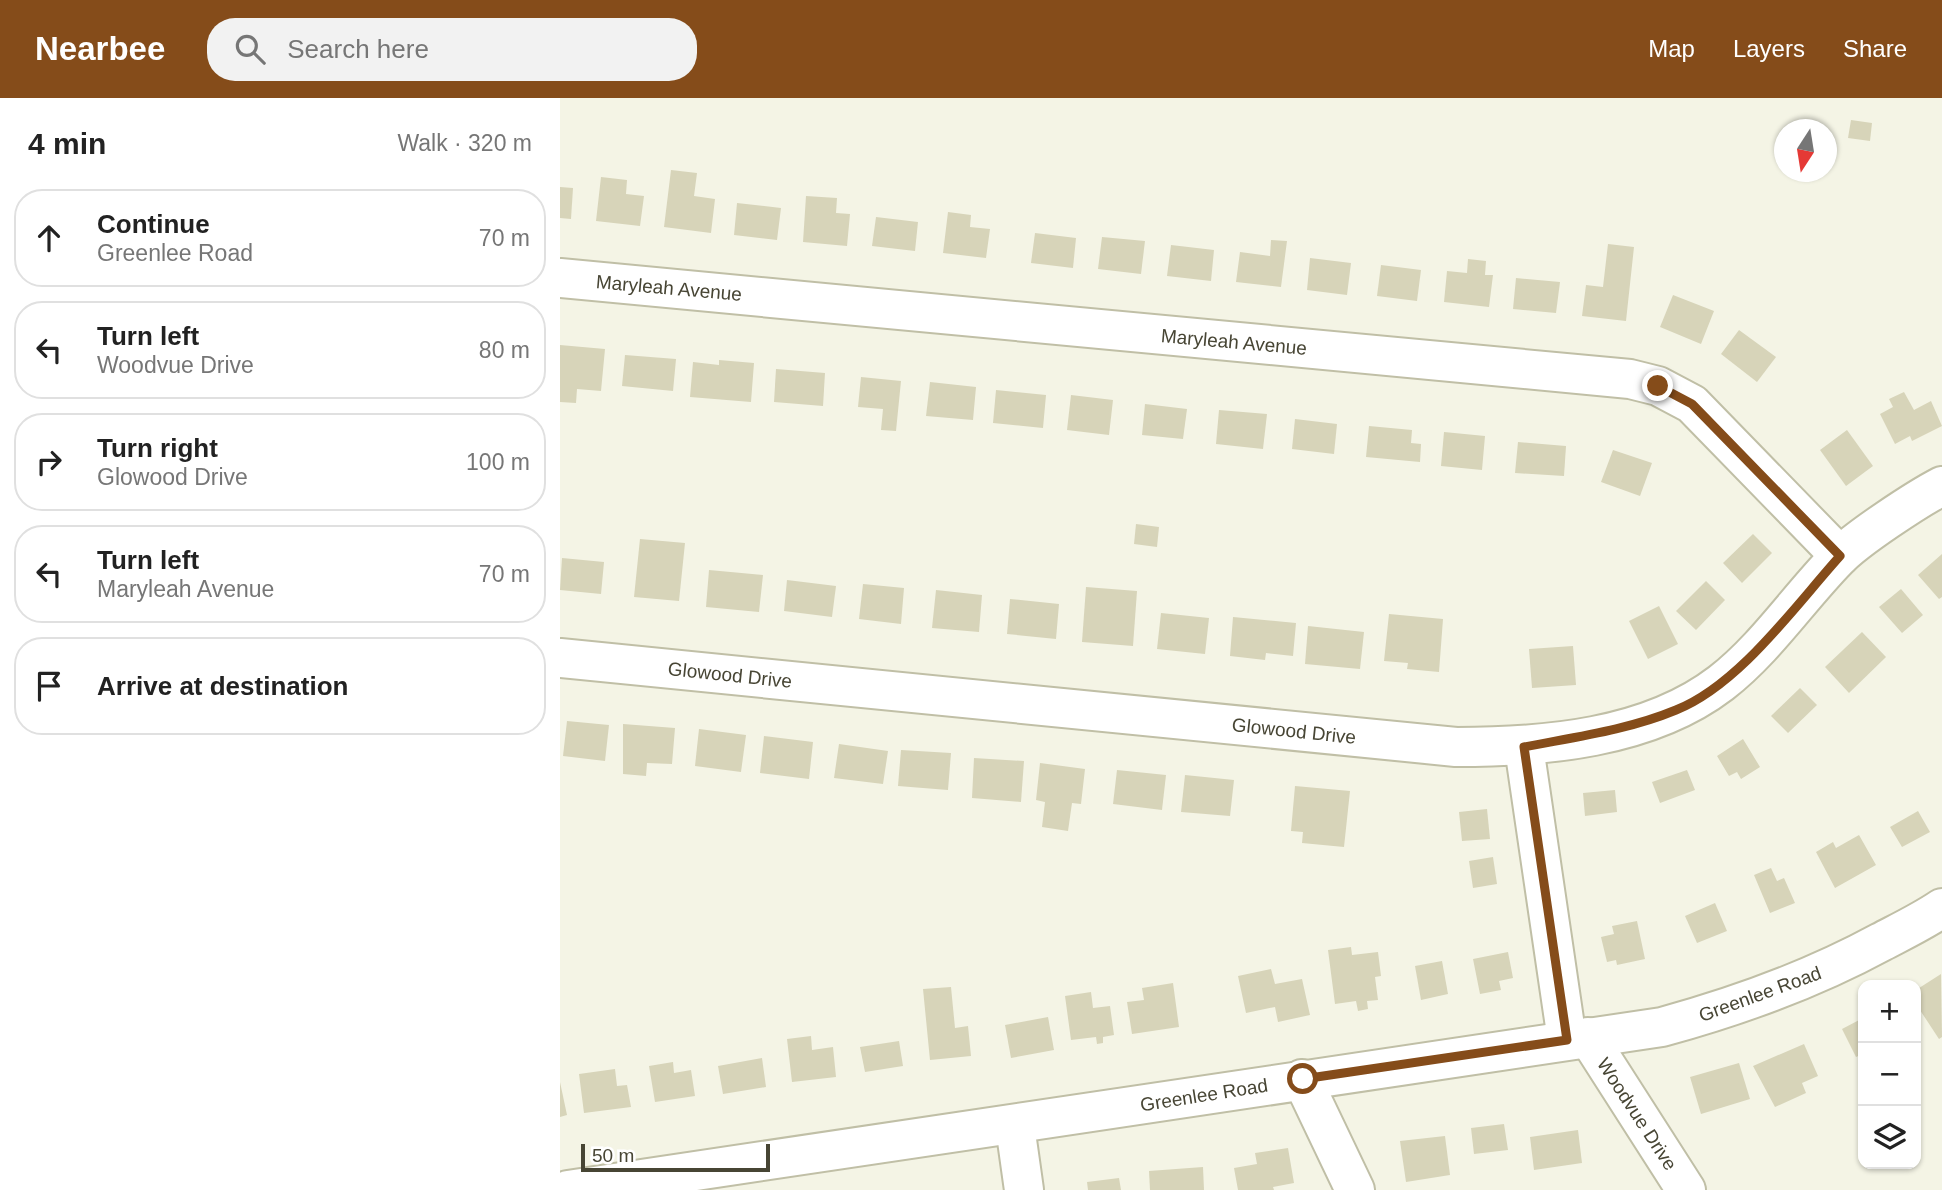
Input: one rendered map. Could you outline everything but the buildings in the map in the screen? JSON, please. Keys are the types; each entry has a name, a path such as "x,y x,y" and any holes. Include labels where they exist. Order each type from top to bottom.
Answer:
{"street":[{"name":"Maryleah Avenue","path":"560,278 1630,379 1658,386 1692,404 1840,556"},
{"name":"Glowood Drive","path":"560,658 1442,745 1524,747 1624,728 1678,709 1721,683 1758,648 1840,556 1942,486"},
{"name":"Woodvue Drive","path":"1524,747 1577,1038 1686,1190"},
{"name":"Greenlee Road","path":"568,1190 1015,1126 1303,1079 1662,1027 1737,1007 1849,960 1942,908"},
{"path":"1303,1079 1355,1190"},
{"path":"1015,1126 1024,1190"}],"route":[{"path":"1303,1079 1567,1040 1524,747 1624,728 1678,709 1721,683 1758,648 1840,556 1692,404 1658,386"}]}
